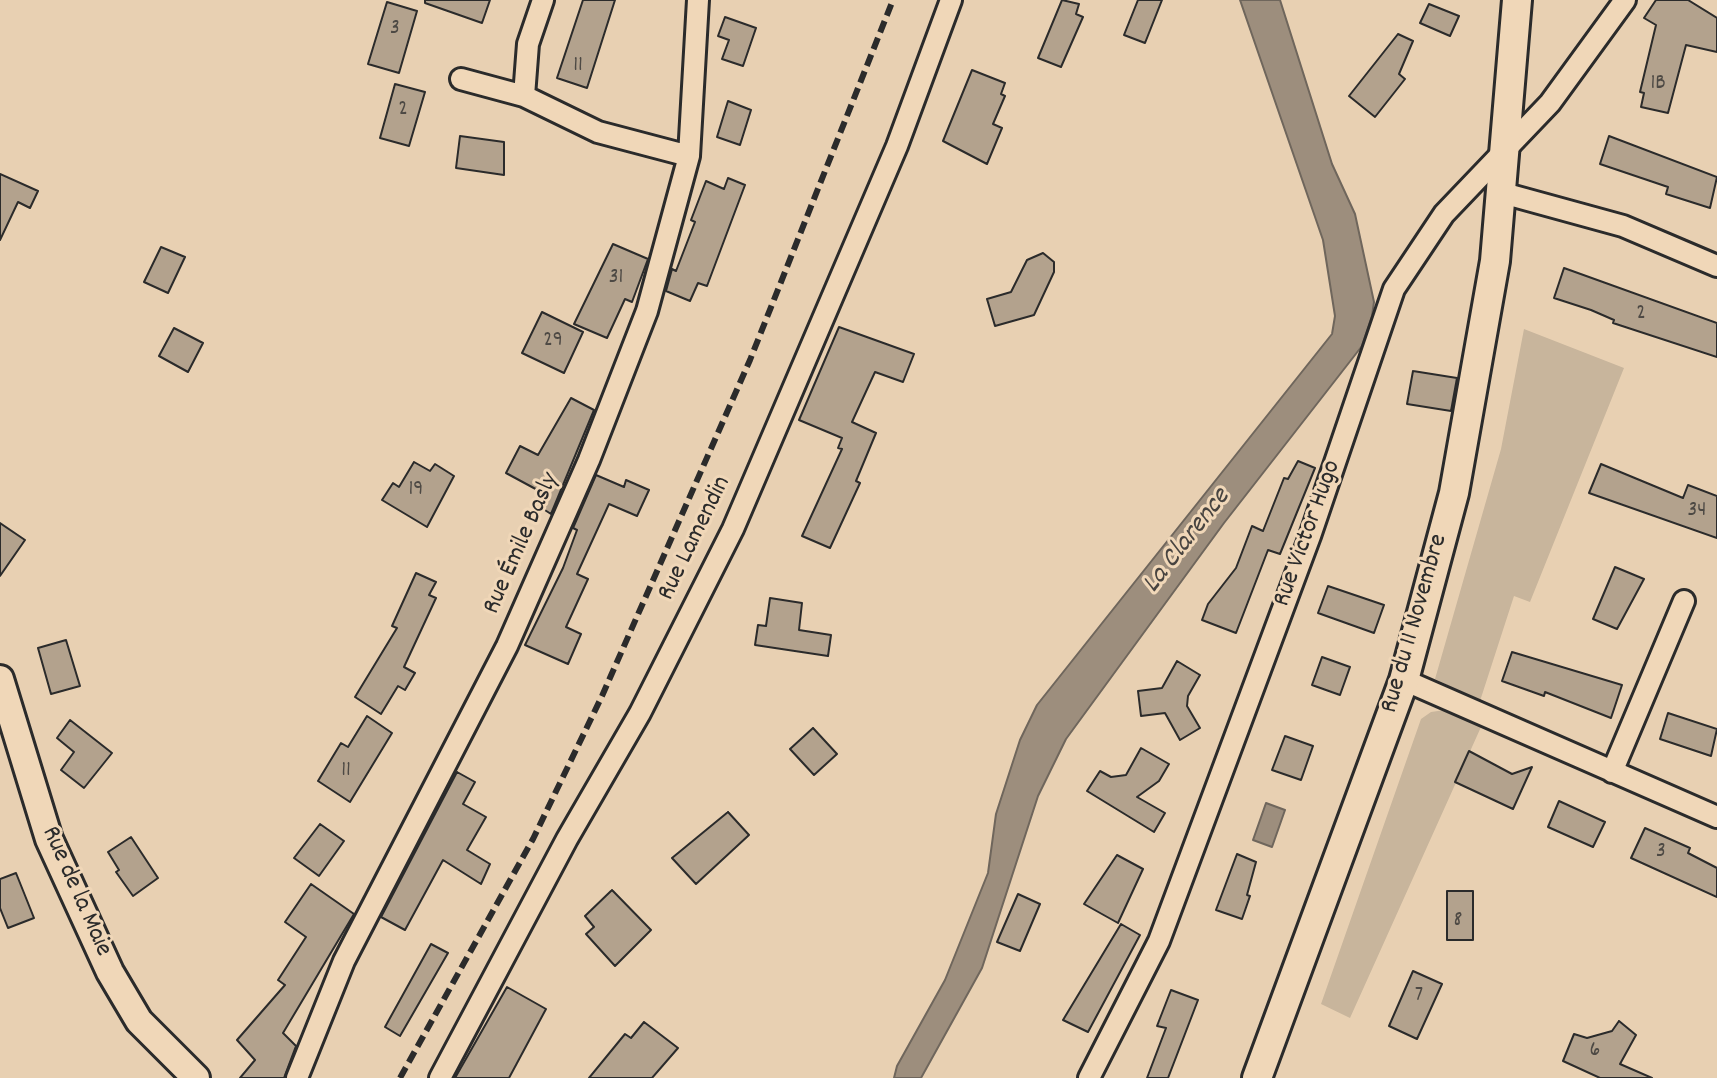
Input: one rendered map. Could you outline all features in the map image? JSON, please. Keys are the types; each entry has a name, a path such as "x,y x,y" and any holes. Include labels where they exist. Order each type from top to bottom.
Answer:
{"main road":[{"path":"1502,152 1517,0"},
{"name":"Rue du 11 Novembre","path":"1257,1078 1404,680 1454,493 1495,261 1502,152"}],"street":[{"path":"524,96 528,44 543,0"},
{"name":"Rue Émile Basly","path":"297,1078 344,961 507,646 589,460 647,311 689,156 698,0"},
{"name":"Rue Lamendin","path":"440,1078 567,839 640,713 733,529 897,146 951,0"},
{"name":"Rue Victor Hugo","path":"1089,1078 1159,941 1310,536 1394,289 1444,214 1550,103 1625,0"},
{"path":"461,79 524,96 598,132 689,156"},
{"path":"1499,192 1623,226 1717,266"},
{"path":"1612,772 1684,601"},
{"name":"Rue de la Maie","path":"0,679 49,839 110,972 139,1021 196,1078"},
{"path":"1404,680 1717,817"}],"shaded area":[{"path":"1524,329 1624,368 1530,602 1514,596 1480,701 1435,679 1501,449"},
{"path":"1445,710 1481,727 1350,1018 1321,1004 1421,719 1431,712"}],"water":[{"name":"La Clarence","path":"1240,0 1280,0 1332,164 1355,214 1374,302 1372,316 1362,346 1224,523 1066,739 1038,796 982,968 921,1078 894,1078 897,1066 945,980 988,873 996,814 1020,740 1037,705 1332,334 1335,316 1323,240"},
{"path":"1266,803 1285,810 1272,847 1253,840"}],"building":[{"path":"425,0 490,0 482,23 425,3"},
{"path":"583,0 615,0 587,88 557,78"},
{"path":"1062,0 1079,4 1076,14 1083,17 1061,67 1038,58"},
{"path":"1138,0 1162,0 1145,43 1124,35"},
{"path":"1656,0 1688,0 1717,18 1717,52 1686,45 1668,113 1641,107 1644,93 1640,92 1656,25 1644,18"},
{"path":"387,2 417,11 399,73 368,64"},
{"path":"1429,4 1459,16 1450,36 1420,23"},
{"path":"725,17 756,28 743,66 722,59 729,40 718,36"},
{"path":"1398,34 1413,41 1399,74 1405,79 1375,117 1349,96"},
{"path":"972,70 1005,83 1001,94 1005,96 993,124 1002,128 987,164 943,141"},
{"path":"395,84 425,92 409,146 380,138"},
{"path":"728,101 751,110 740,145 717,137"},
{"path":"460,136 504,142 504,175 456,168"},
{"path":"1609,136 1717,177 1710,208 1666,194 1668,187 1600,164"},
{"path":"0,174 38,191 30,208 18,202 0,240"},
{"path":"728,178 745,185 707,286 698,283 690,301 666,291 672,269 676,271 695,222 691,220 706,181 724,189"},
{"path":"613,244 648,259 632,302 625,299 607,338 574,324"},
{"path":"161,247 185,257 168,293 144,282"},
{"path":"1043,253 1054,262 1054,272 1034,315 995,326 987,299 1011,292 1027,260"},
{"path":"1564,268 1717,323 1717,357 1613,323 1614,320 1591,310 1554,298"},
{"path":"542,312 583,332 564,373 522,353"},
{"path":"839,327 914,354 903,382 875,372 852,422 876,433 856,481 860,483 830,548 802,536 842,449 838,448 842,438 799,420"},
{"path":"174,328 203,343 188,372 159,356"},
{"path":"1413,371 1457,378 1451,411 1407,404"},
{"path":"571,398 594,410 551,514 537,505 543,493 506,473 520,446 538,455"},
{"path":"1298,461 1315,468 1280,554 1268,550 1236,633 1202,620 1208,604 1236,568 1252,526 1263,531 1284,478 1288,479"},
{"path":"414,462 430,471 435,464 454,476 427,527 382,500 393,483 399,487"},
{"path":"1601,464 1683,498 1688,485 1717,496 1717,538 1589,493"},
{"path":"596,475 624,487 626,480 649,490 637,516 609,504 577,574 588,579 566,627 581,634 568,664 525,645 563,568 577,530 573,528"},
{"path":"0,523 25,540 0,576"},
{"path":"1615,567 1644,579 1617,629 1593,619"},
{"path":"416,573 436,582 429,595 436,598 404,667 415,673 405,690 398,686 381,714 355,697 397,628 392,626"},
{"path":"1328,586 1384,605 1374,633 1318,613"},
{"path":"770,598 802,603 799,630 831,635 828,656 755,645 758,625 766,626"},
{"path":"66,640 80,686 51,694 38,648"},
{"path":"1512,652 1622,685 1611,718 1545,692 1544,696 1502,681"},
{"path":"1322,657 1350,667 1340,695 1312,685"},
{"path":"1177,661 1200,675 1188,696 1187,706 1200,728 1180,740 1165,713 1141,716 1138,691 1162,688"},
{"path":"1668,713 1717,729 1711,756 1660,739"},
{"path":"367,716 392,733 350,802 318,781 341,743 348,747"},
{"path":"70,720 112,753 84,788 61,770 74,752 57,738"},
{"path":"813,728 837,754 814,775 790,749"},
{"path":"1285,736 1313,746 1301,780 1272,770"},
{"path":"1141,748 1169,764 1159,781 1137,797 1165,813 1154,832 1087,791 1100,771 1111,777 1126,775"},
{"path":"1469,751 1512,774 1532,767 1513,809 1455,782"},
{"path":"457,772 475,782 463,804 486,817 467,850 490,864 481,884 443,860 405,930 381,917"},
{"path":"1559,801 1605,822 1593,847 1548,827"},
{"path":"728,812 749,835 696,884 672,858"},
{"path":"320,824 344,841 319,876 294,858"},
{"path":"1645,828 1690,848 1688,853 1717,868 1717,897 1631,858"},
{"path":"131,837 158,878 133,896 116,872 119,870 108,852"},
{"path":"1237,854 1256,862 1242,919 1216,910"},
{"path":"1117,855 1143,869 1118,923 1084,904"},
{"path":"16,873 34,918 8,928 0,908 0,879"},
{"path":"311,884 354,914 283,1033 296,1046 284,1078 240,1078 255,1060 237,1040 285,985 278,980 306,937 285,922"},
{"path":"612,890 651,930 615,966 586,934 594,927 585,916"},
{"path":"1447,891 1473,891 1473,940 1447,940"},
{"path":"1018,894 1040,904 1020,951 997,942"},
{"path":"1121,924 1140,935 1088,1032 1063,1020"},
{"path":"431,944 448,953 400,1036 385,1027"},
{"path":"1413,971 1442,984 1417,1039 1389,1026"},
{"path":"507,987 546,1009 509,1078 455,1078"},
{"path":"1171,990 1198,1000 1168,1078 1147,1078 1166,1028 1157,1026"},
{"path":"1619,1021 1636,1035 1620,1064 1652,1078 1600,1078 1563,1061 1574,1034 1587,1038 1612,1031"},
{"path":"644,1022 678,1048 652,1078 589,1078 625,1034 631,1038"}],"railway":[{"path":"400,1078 533,839 602,696 750,360 893,0"}]}
